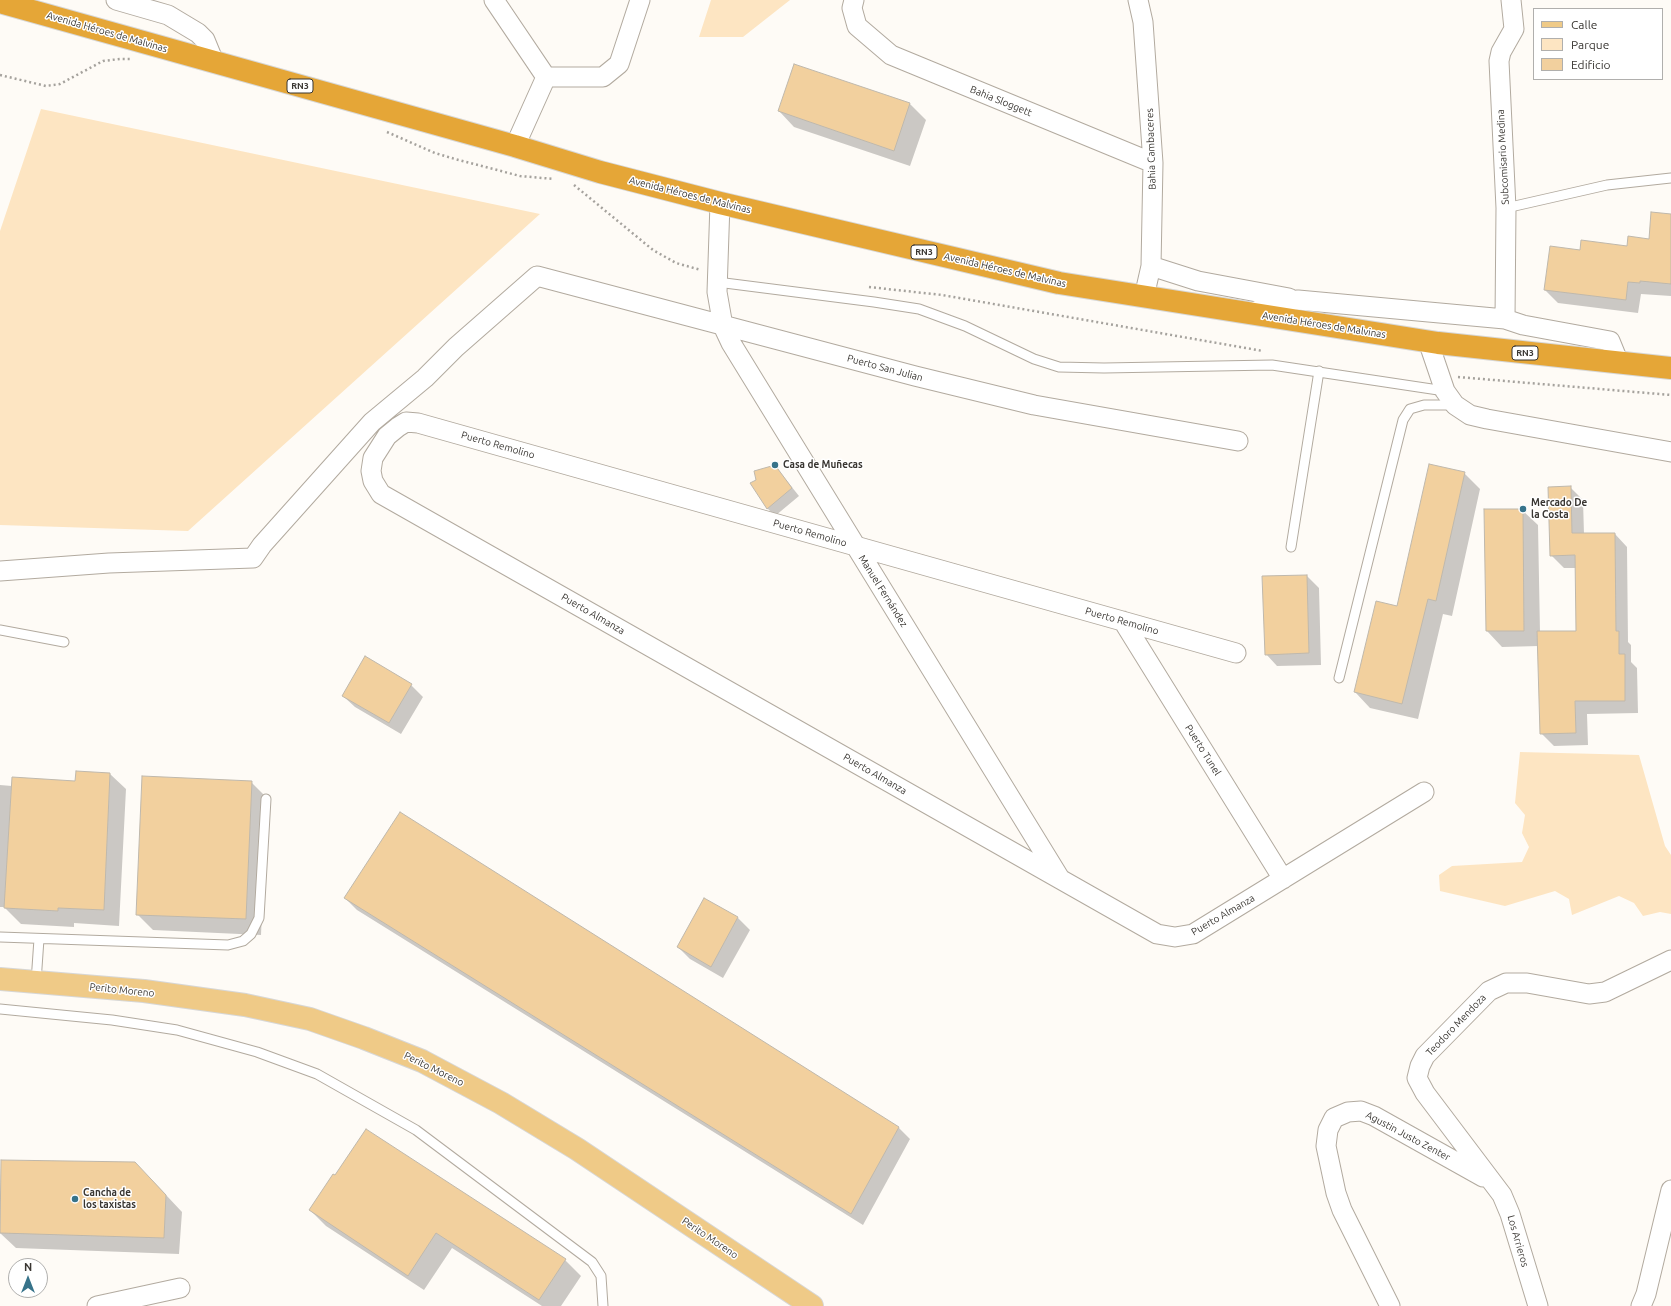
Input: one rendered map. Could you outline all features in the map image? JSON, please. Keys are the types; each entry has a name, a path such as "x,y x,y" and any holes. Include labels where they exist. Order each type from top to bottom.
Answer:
{"highway":[{"name":"Avenida Héroes de Malvinas","path":"0,2 514,146 600,172 720,203 1059,283 1428,341 1671,368"}],"main road":[{"name":"Perito Moreno","path":"0,978 144,992 245,1005 310,1019 422,1061 501,1102 577,1149 799,1302"}],"street":[{"path":"116,0 168,15 198,33 205,40 214,62"},
{"path":"494,0 546,77"},
{"path":"546,77 603,77 619,64 640,0"},
{"name":"Bahia Sloggett","path":"854,0 852,8 857,26 891,56 1153,163"},
{"name":"Bahia Cambaceres","path":"1138,0 1143,22 1153,163 1151,266 1144,297"},
{"name":"Subcomisario Medina","path":"1505,319 1506,208 1499,61 1501,52 1514,29 1511,0"},
{"path":"514,146 546,77"},
{"name":"Manuel Fernández","path":"720,203 716,292 723,326 731,343 1060,878"},
{"path":"1151,266 1198,281 1298,300 1505,319 1523,325 1610,341 1619,363"},
{"name":"Puerto San Julian","path":"379,429 425,378 456,347 537,276 915,376 1034,405 1238,441"},
{"path":"1252,314 1274,303 1298,300"},
{"path":"1428,341 1450,398 1470,415 1671,452"},
{"name":"Puerto Remolino","path":"379,429 398,427 406,422 418,423 1236,653"},
{"path":"0,572 109,563 253,558 262,545 379,429"},
{"name":"Puerto Almanza","path":"379,429 370,471 373,481 381,494 1157,934 1175,937 1193,934 1424,792"},
{"name":"Puerto Tunel","path":"1123,621 1283,879"},
{"name":"Teodoro Mendoza","path":"1489,1180 1425,1093 1417,1078 1424,1056 1489,991 1506,983 1527,983 1589,994 1600,993 1605,992 1671,960"},
{"name":"Agustin Justo Zenter","path":"1390,1306 1342,1210 1336,1193 1326,1146 1328,1130 1334,1118 1348,1112 1362,1111 1374,1116 1489,1180"},
{"name":"Los Arrieros","path":"1489,1180 1502,1196 1510,1214 1538,1306"},
{"path":"1641,1306 1646,1294 1671,1190"},
{"path":"97,1306 180,1288"}],"lane":[{"path":"1506,208 1607,185 1671,178"},
{"path":"717,282 919,309 965,326 1034,359 1059,367 1104,368 1272,365 1319,371 1450,398"},
{"path":"1291,547 1319,371"},
{"path":"1339,678 1403,420 1410,409 1450,398"},
{"path":"0,630 64,642"},
{"path":"0,937 228,945 242,941 251,934 259,918 266,799"},
{"path":"36,982 39,939"},
{"path":"0,1009 112,1020 177,1030 257,1052 317,1074 416,1130 592,1262 601,1276 603,1306"}],"green space":[{"path":"711,0 790,0 743,37 699,37"},
{"path":"41,109 540,214 188,531 0,525 0,231"},
{"path":"1520,752 1639,755 1665,846 1671,855 1671,914 1660,912 1643,916 1634,903 1619,896 1572,915 1569,899 1555,891 1505,906 1440,891 1439,875 1452,866 1522,862 1529,847 1522,833 1525,815 1515,803"}],"building":[{"path":"794,64 910,103 894,151 778,111"},
{"path":"1651,212 1671,214 1671,284 1640,281 1640,283 1628,282 1626,300 1544,290 1550,246 1580,250 1581,240 1627,246 1628,236 1649,239"},
{"path":"1429,464 1465,472 1436,601 1428,599 1402,704 1354,692 1376,601 1397,606"},
{"path":"775,465 792,488 767,509 750,483 756,480 754,471"},
{"path":"1571,486 1572,533 1615,533 1616,631 1619,631 1619,654 1625,654 1625,701 1575,701 1576,733 1540,734 1537,631 1576,631 1575,555 1550,556 1548,487"},
{"path":"1484,509 1523,509 1524,631 1486,631"},
{"path":"1307,575 1309,653 1265,655 1262,576"},
{"path":"365,656 412,684 389,723 342,696"},
{"path":"76,771 110,773 104,910 58,908 58,911 4,908 12,777 75,781"},
{"path":"142,776 252,781 246,919 136,915"},
{"path":"400,812 899,1127 851,1214 344,898"},
{"path":"704,898 738,917 711,967 677,947"},
{"path":"366,1129 566,1259 539,1300 436,1233 408,1276 309,1210"},
{"path":"1,1160 135,1162 166,1195 164,1238 0,1233"}],"place":[{"name":"Casa de Muñecas","path":"775,465"},
{"name":"Mercado De la Costa","path":"1523,509"},
{"name":"Cancha de los taxistas","path":"75,1199"}]}
